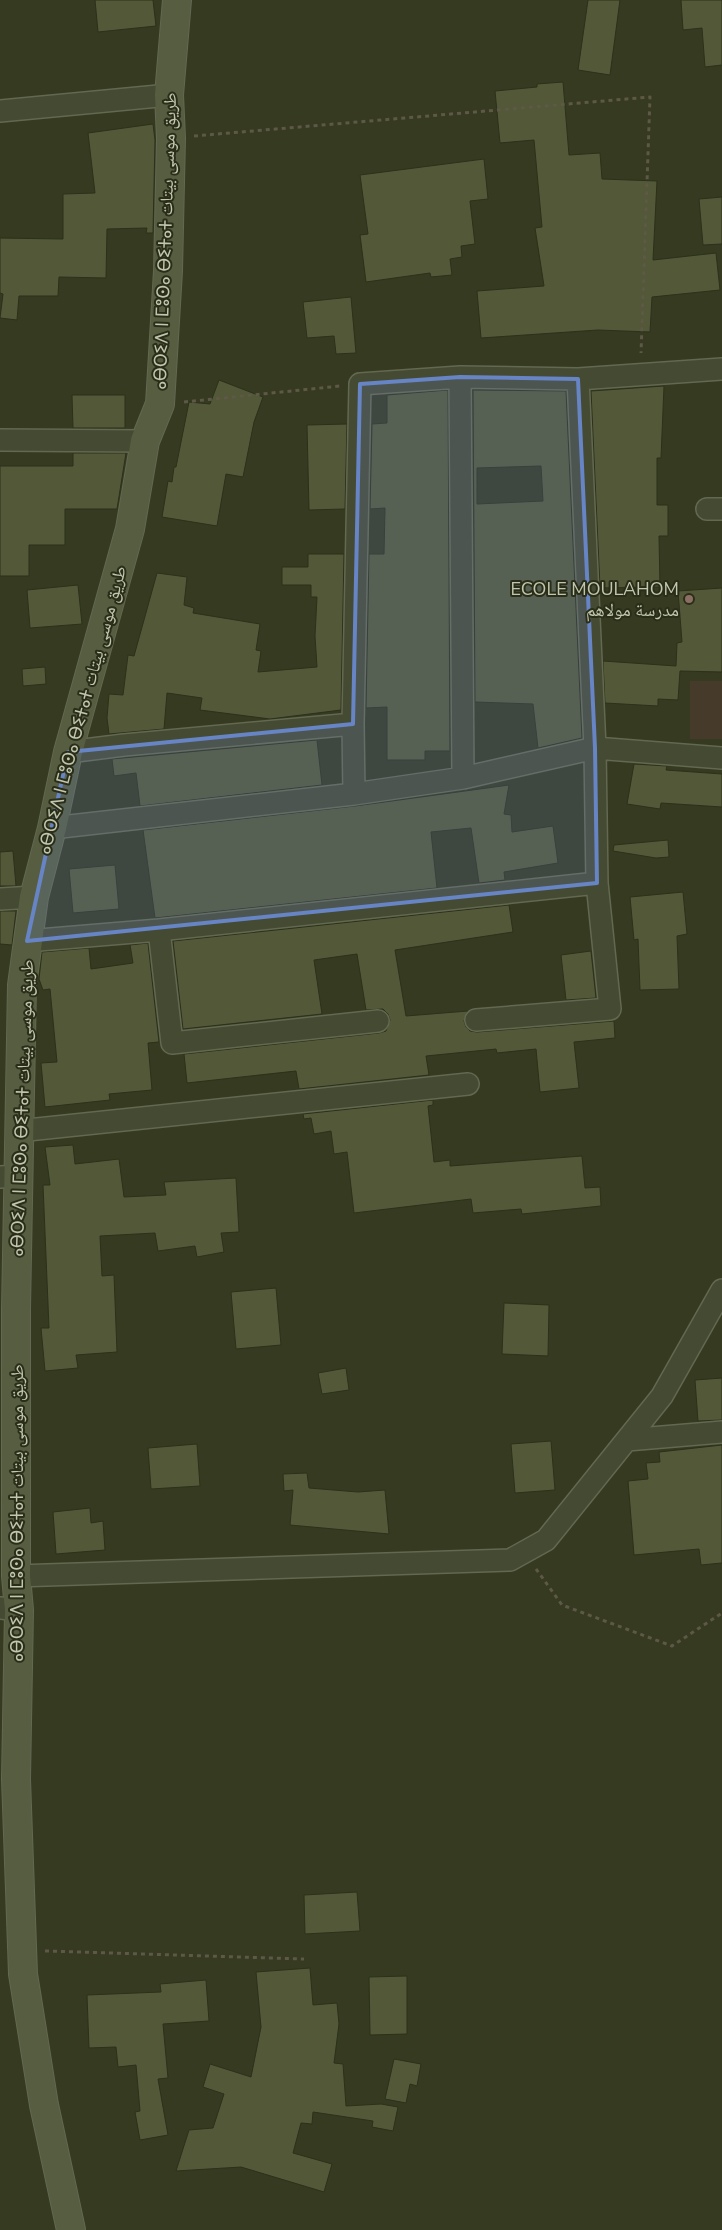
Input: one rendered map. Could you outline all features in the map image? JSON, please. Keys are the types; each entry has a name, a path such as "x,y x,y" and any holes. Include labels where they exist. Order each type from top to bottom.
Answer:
{"street":[{"name":"ⴰⴱⵔⵉⴷ ⵏ ⵎⵓⵙⴰ ⴱⵉⵜⴰⵜ طريق موسى بيتات","path":"71,2230 44,2105 22,1960 9,1609 16,1576 8,1400 9,1176 18,1131 22,985 34,897 52,828 68,752 130,529 145,441 160,404 168,271 171,138 169,95 177,0"},
{"path":"0,111 169,95"},
{"path":"354,794 353,724 360,384 460,377 578,379 722,369"},
{"path":"460,377 463,778"},
{"path":"476,1020 610,1009 597,883 595,748 578,379"},
{"path":"0,440 145,441"},
{"path":"68,752 353,724"},
{"path":"52,828 354,794 463,778 595,748 722,758"},
{"path":"27,941 159,930 597,883"},
{"path":"0,899 34,897"},
{"path":"159,930 172,1043 378,1021"},
{"path":"18,1131 468,1084"},
{"path":"16,1576 510,1560 546,1540 662,1396 722,1290"},
{"path":"627,1440 722,1432"}],"path":[{"path":"171,138 650,97 640,375"},
{"path":"160,404 360,384"},
{"path":"524,1552 562,1605 672,1646 722,1613"},
{"path":"22,1960 49,1949 304,1959"}],"highlighted area":[{"path":"460,377 578,379 595,748 597,883 27,941 68,752 353,724 360,384"}],"shaded area":[{"path":"690,681 722,681 722,739 690,739"}],"building":[{"path":"95,0 153,0 156,26 98,32"},
{"path":"588,0 620,0 610,75 578,70"},
{"path":"681,0 722,0 722,65 705,67 702,28 683,30"},
{"path":"563,82 569,155 600,153 602,179 657,181 653,260 716,253 720,290 652,297 650,332 598,330 481,338 477,291 544,286 535,228 542,227 534,140 500,143 495,91 537,87 537,84"},
{"path":"153,124 155,140 153,233 146,233 147,228 107,229 106,278 59,277 58,296 19,296 17,320 0,318 3,294 0,293 0,238 63,239 63,194 95,193 88,133"},
{"path":"484,159 488,199 470,201 475,244 461,246 462,257 450,259 452,275 431,277 430,273 366,282 360,235 368,234 360,175"},
{"path":"722,197 722,244 703,245 699,199"},
{"path":"351,297 356,353 336,354 334,336 307,338 303,302"},
{"path":"219,380 263,397 254,422 243,477 226,474 217,526 162,517 168,481 172,482 174,467 176,467 189,402 210,404"},
{"path":"664,386 661,458 657,458 657,505 668,505 668,536 659,536 660,587 600,588 591,391"},
{"path":"448,390 450,751 425,751 425,760 387,760 387,707 366,708 369,554 384,554 385,508 370,509 372,424 387,423 387,395"},
{"path":"473,390 566,391 582,738 538,748 533,704 475,702","holes":["541,466 543,501 477,504 477,468"]},
{"path":"72,395 125,395 125,428 73,428"},
{"path":"347,424 345,509 309,510 307,425"},
{"path":"73,453 126,453 117,509 65,509 65,545 29,545 29,576 0,576 0,466 73,466"},
{"path":"308,554 344,554 341,710 270,719 200,710 202,698 167,693 164,729 109,734 107,718 109,694 123,695 128,655 134,656 157,573 187,577 184,605 194,608 193,613 260,624 256,650 261,651 258,672 317,667 315,636 317,597 311,597 311,585 282,585 282,567 308,567"},
{"path":"78,585 82,624 30,628 27,590"},
{"path":"722,588 722,672 680,671 678,700 658,699 658,706 605,703 603,661 676,666 677,643 682,642 678,591"},
{"path":"45,667 46,684 23,686 22,669"},
{"path":"317,740 322,785 140,806 136,773 114,776 112,759"},
{"path":"634,764 667,766 666,770 722,774 722,807 661,803 660,809 627,804"},
{"path":"509,785 504,814 511,815 512,832 553,826 558,863 504,872 505,880 479,883 471,828 431,832 437,888 155,918 143,830 355,806"},
{"path":"668,840 669,857 656,858 613,851 614,845"},
{"path":"13,851 16,886 0,886 0,852"},
{"path":"115,865 119,909 73,913 69,869"},
{"path":"683,892 687,934 677,936 679,989 640,990 638,939 634,940 630,897"},
{"path":"509,905 513,932 395,950 406,1016 468,1011 464,1021 466,1027 470,1031 477,1032 614,1021 615,1038 574,1042 579,1088 540,1092 536,1049 497,1053 496,1049 426,1056 429,1075 299,1089 296,1071 187,1083 184,1054 379,1033 386,1031 390,1020 388,1014 383,1009 366,1010 357,954 314,960 322,1014 183,1029 173,941"},
{"path":"0,911 16,911 12,945 0,944"},
{"path":"148,943 159,1042 148,1043 152,1090 109,1094 110,1100 45,1107 41,1063 57,1062 50,989 43,990 39,979 42,952 89,948 91,969 133,963 130,945"},
{"path":"591,951 596,998 566,1000 561,955"},
{"path":"433,1100 433,1105 428,1106 434,1162 450,1160 450,1166 582,1156 585,1188 600,1187 601,1206 522,1214 521,1209 473,1213 471,1199 354,1213 347,1152 334,1154 331,1131 314,1134 311,1118 304,1119 303,1114"},
{"path":"73,1145 75,1164 119,1159 124,1197 166,1195 164,1182 236,1178 239,1232 221,1233 224,1252 197,1257 195,1246 158,1251 155,1233 100,1236 102,1276 114,1275 117,1352 76,1355 78,1368 45,1371 41,1328 49,1328 43,1185 50,1185 45,1147"},
{"path":"276,1288 281,1345 236,1349 231,1292"},
{"path":"504,1303 549,1305 548,1356 502,1354"},
{"path":"346,1368 349,1390 322,1394 318,1373"},
{"path":"722,1378 722,1420 698,1421 695,1380"},
{"path":"551,1441 555,1490 515,1493 511,1444"},
{"path":"197,1444 200,1486 151,1489 148,1448"},
{"path":"722,1445 722,1563 701,1565 699,1549 634,1555 628,1481 648,1479 646,1463 660,1462 659,1452"},
{"path":"307,1473 309,1488 358,1492 385,1490 389,1534 290,1525 293,1490 284,1491 283,1474"},
{"path":"90,1508 91,1523 103,1521 105,1550 56,1554 53,1512"},
{"path":"357,1892 360,1931 305,1934 304,1895"},
{"path":"310,1968 313,2005 337,2003 339,2024 334,2063 343,2064 346,2106 381,2104 398,2107 393,2131 372,2127 373,2121 313,2112 312,2124 301,2123 293,2153 332,2164 324,2192 241,2167 176,2171 189,2130 213,2128 224,2094 203,2087 210,2064 251,2077 261,2027 256,1972"},
{"path":"407,1976 407,2034 370,2035 369,1977"},
{"path":"206,1980 209,2021 163,2024 168,2078 158,2079 168,2135 140,2140 135,2112 140,2111 136,2065 118,2067 116,2047 89,2048 87,1995 161,1992 160,1984"},
{"path":"394,2059 421,2064 417,2086 410,2084 406,2103 385,2099"}],"place":[{"name":"ECOLE MOULAHOM مدرسة مولاهم","path":"689,599"}]}
